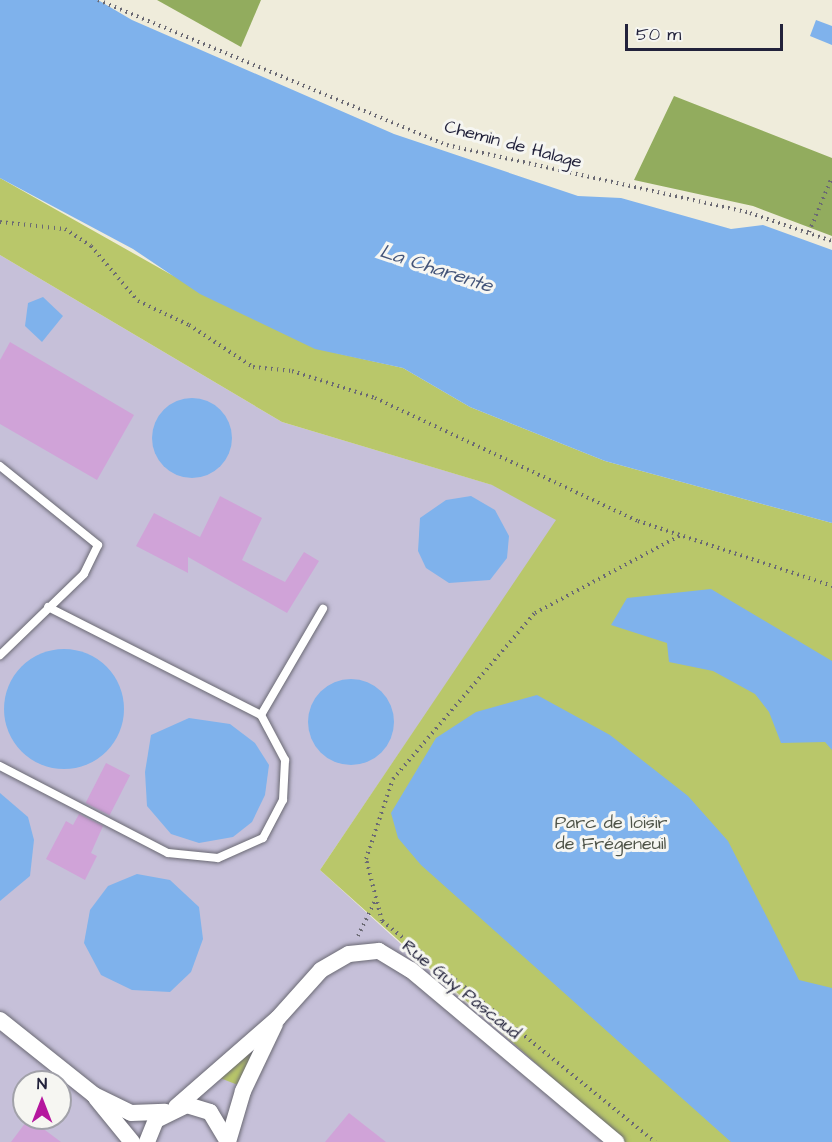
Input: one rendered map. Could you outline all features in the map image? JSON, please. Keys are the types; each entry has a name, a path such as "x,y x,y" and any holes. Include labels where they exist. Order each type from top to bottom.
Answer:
{"street":[{"name":"Rue Guy Pascaud","path":"147,1142 170,1109 278,1018 321,970 350,954 372,951 392,957 616,1142"},
{"name":"Rue Guy Pascaud","path":"228,1142 243,1091 278,1018"},
{"path":"0,1020 94,1095 132,1142"},
{"path":"94,1095 131,1113 170,1109 210,1112 228,1142"}],"lane":[{"path":"0,466 98,544 84,574 0,655"},
{"path":"0,765 168,853 218,858 263,838 283,800 285,760 261,715 48,607"},
{"path":"261,715 323,609"}],"path":[{"name":"Chemin de Halage","path":"98,0 447,145 809,232 832,241"},
{"path":"809,232 832,177"},
{"path":"0,222 65,229 91,246 138,301 189,325 253,367 292,371 375,398 564,489 682,534 832,586"},
{"path":"428,958 382,921 366,859 393,779 535,613 682,534"},
{"path":"350,954 376,899"},
{"path":"437,965 655,1142"}],"shaded area":[{"path":"0,255 282,422 566,507 320,870 462,1000 645,1142 0,1142"}],"green space":[{"path":"157,0 261,0 241,47"},
{"path":"674,96 832,158 832,236 753,206 634,180"},
{"name":"Parc de loisir de Frégeneuil","path":"0,178 170,274 336,353 403,368 470,407 605,461 832,523 832,1142 624,1142 320,870 556,520 492,485 282,422 0,255"},
{"path":"256,1045 238,1085 220,1078"}],"water":[{"name":"La Charente","path":"0,0 98,0 132,20 394,134 578,196 621,198 731,229 763,225 832,250 832,523 605,461 470,407 403,368 315,349 200,294 133,249 0,178"},
{"path":"816,20 832,26 832,45 810,36"},
{"path":"43,297 63,316 42,342 25,326 28,303"},
{"path":"192,398 207,401 220,410 229,423 232,438 229,453 220,466 207,475 192,478 177,475 164,466 155,453 152,438 155,423 164,410 177,401"},
{"path":"471,496 495,510 509,536 507,558 490,580 449,583 426,568 418,551 420,518 446,500"},
{"path":"711,589 832,661 832,750 825,742 781,743 769,712 755,694 713,671 669,662 667,643 611,625 627,598"},
{"path":"64,649 87,653 107,666 120,686 124,709 120,732 107,752 87,765 64,769 41,765 21,752 8,732 4,709 8,686 21,666 41,653"},
{"path":"351,679 375,686 387,698 394,722 387,746 375,758 351,765 327,758 315,746 308,722 315,698 327,686"},
{"path":"537,695 610,735 688,796 728,841 799,980 832,988 832,1142 731,1142 421,865 398,838 391,813 436,738 476,712"},
{"path":"189,718 230,724 255,743 269,765 265,795 252,822 233,837 199,843 171,834 147,806 145,772 151,735"},
{"path":"0,793 28,817 34,840 30,876 0,901"},
{"path":"137,874 170,880 199,907 203,939 191,972 170,992 132,990 101,975 84,943 90,910 108,886"}],"building":[{"path":"10,342 134,415 97,480 0,424 0,360"},
{"path":"220,496 262,518 242,560 285,582 304,552 319,561 287,613 188,557 188,573 136,546 154,513 200,537"},
{"path":"106,763 130,775 110,815 86,803"},
{"path":"79,814 103,826 91,853 97,856 85,880 46,859 66,821 73,825"},
{"path":"349,1113 386,1142 325,1142"},
{"path":"20,1130 45,1130 61,1142 11,1142"}]}
